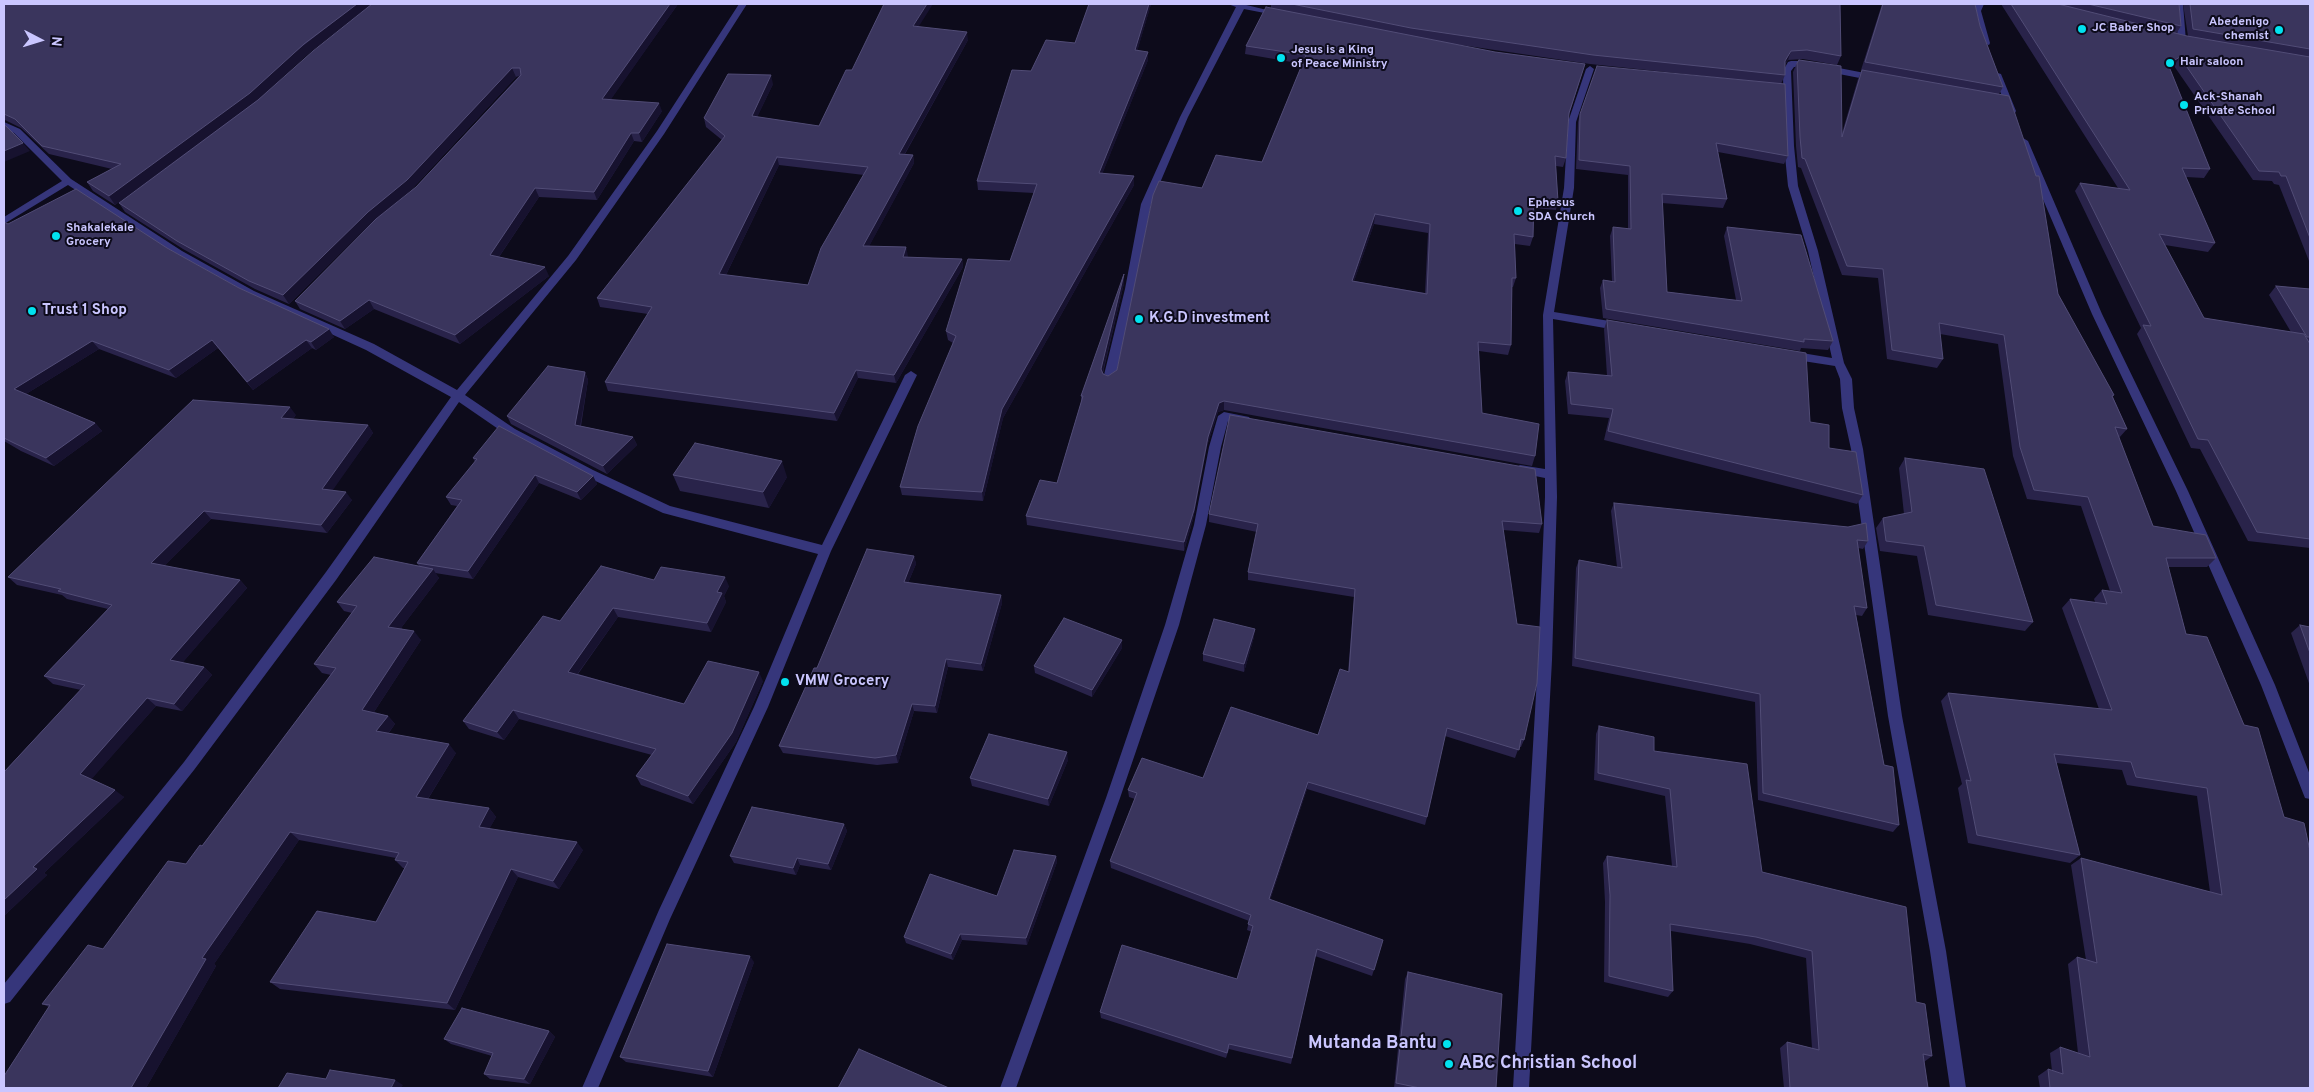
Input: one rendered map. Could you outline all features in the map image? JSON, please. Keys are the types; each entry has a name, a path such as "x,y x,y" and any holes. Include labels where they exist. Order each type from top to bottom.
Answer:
{"street":[{"path":"4,996 189,766 331,576 458,396 572,258 661,132 744,4"},
{"path":"1980,4 1977,11 2003,101 2017,124 2097,314 2182,490 2264,676 2310,793"},
{"path":"2179,4 2182,41"},
{"path":"1109,379 1130,289 1146,204 1236,5 1290,15"},
{"path":"2172,39 2191,43"},
{"path":"1883,80 1803,64 1791,64 1787,71 1784,88 1793,186 1813,251 1839,363 1846,379 1848,408 1857,449 1894,716 1938,951 1958,1088"},
{"path":"1521,1088 1545,660 1551,475 1548,315 1569,188 1572,122 1590,68"},
{"path":"4,124 17,131 68,181 118,209 178,253 250,293 294,307 370,347 458,396 510,432 667,510 825,550"},
{"path":"4,221 68,181"},
{"path":"1548,315 1636,329"},
{"path":"1781,353 1839,363"},
{"path":"590,1088 664,915 761,707 825,550 911,375"},
{"path":"1008,1088 1113,798 1172,625 1200,525 1215,447 1224,416 1254,422"},
{"path":"1506,466 1551,475"}],"building":[{"path":"4,4 357,4 304,44 250,93 109,196 87,182 121,164 42,146 15,119 4,114"},
{"path":"372,4 670,4 602,99 659,103 639,133 631,133 594,192 535,188 490,255 545,267 455,335 369,300 340,321 295,301 376,219 416,187 521,75 520,68 512,68 407,180 368,212 283,295 249,281 177,241 119,203 258,100 313,51"},
{"path":"884,4 927,4 913,26 967,32 899,154 913,155 863,246 906,247 903,257 962,259 894,375 856,370 834,413 605,382 652,307 597,298 725,136 704,118 728,74 771,75 752,116 819,126 846,70 852,70","holes":["777,157 868,167 821,248 808,285 719,274"]},
{"path":"1089,4 1149,4 1135,50 1148,52 1099,173 1134,176 1002,409 982,492 900,487 918,426 956,336 946,331 968,259 1010,261 1037,184 977,181 1012,70 1031,71 1046,40 1075,43"},
{"path":"1292,4 1840,4 1841,56 1807,50 1791,51 1785,61 1785,75 1593,55 1411,28"},
{"path":"1883,4 1975,4 1980,26 2003,87 1865,62"},
{"path":"2011,4 2058,4 2187,36 2310,57 2310,238 2286,176 2281,176 2279,172 2259,171 2180,57 2168,64 2210,169 2182,168 2215,243 2159,234 2204,318 2304,334 2310,344 2310,539 2257,532 2208,440 2198,439 2143,325 2151,326 2080,183 2130,190"},
{"path":"2088,4 2179,4 2181,26"},
{"path":"2190,4 2310,4 2310,49 2193,29"},
{"path":"1266,7 1495,52 1585,64 1569,113 1566,158 1555,156 1558,201 1534,199 1533,237 1514,234 1516,278 1512,278 1511,345 1478,342 1482,413 1539,424 1535,456 1224,401 1219,403 1208,437 1194,510 1184,542 1026,516 1040,480 1057,483 1083,396 1081,396 1124,274 1101,369 1103,374 1108,376 1117,370 1153,195 1159,181 1202,188 1216,155 1262,162 1306,55 1246,46","holes":["1375,214 1430,224 1427,294 1352,281"]},
{"path":"1799,60 1841,66 1842,137 1862,70 2009,96 2036,176 2039,176 2058,294 2114,395 2112,396 2127,429 2115,427 2153,526 2206,535 2216,558 2166,558 2186,634 2207,637 2244,725 2258,728 2284,817 2304,823 2310,851 2310,1088 2050,1088 2048,1069 2063,1074 2060,1047 2090,1057 2077,957 2097,963 2081,858 2222,895 2207,788 2136,777 2131,762 2054,754 2080,855 1977,835 1966,780 1971,781 1948,693 2112,710 2070,599 2107,604 2102,590 2122,593 2088,497 2034,490 2020,447 2004,335 1939,323 1943,359 1892,350 1883,269 1847,266 1805,159 1802,158 1797,63"},
{"path":"1597,66 1785,84 1788,156 1716,143 1727,199 1662,194 1667,292 1742,301 1727,227 1801,235 1833,341 1804,339 1804,342 1606,309 1603,280 1615,282 1613,227 1631,229 1630,166 1579,160 1580,114"},
{"path":"4,125 6,126 23,143 4,151"},
{"path":"76,189 167,248 239,288 329,329 311,342 306,340 247,382 212,340 169,370 92,341 14,389 95,423 46,458 4,438 4,222 8,224"},
{"path":"2276,286 2310,289 2310,337 2307,337"},
{"path":"1607,320 1806,353 1810,422 1829,425 1829,448 1856,452 1863,495 1608,431 1613,409 1571,404 1568,372 1612,376"},
{"path":"548,366 585,372 575,425 633,437 603,466 507,416"},
{"path":"193,400 290,407 281,418 368,425 322,489 346,492 321,525 204,511 151,563 240,580 170,660 204,667 174,704 147,698 80,774 115,790 33,867 37,869 4,900 4,770 85,685 44,676 112,605 58,591 61,589 8,577"},
{"path":"1230,415 1535,469 1542,524 1502,521 1517,624 1540,627 1537,683 1524,740 1521,739 1519,750 1447,728 1427,817 1308,782 1269,899 1383,940 1374,970 1317,949 1292,1058 1229,1044 1227,1053 1100,1012 1122,945 1237,979 1253,926 1248,924 1251,915 1110,861 1137,793 1128,790 1142,758 1203,778 1231,707 1318,735 1340,669 1349,672 1355,589 1248,572 1258,524 1209,514"},
{"path":"499,426 593,476 577,492 535,475 468,571 417,563 462,500 446,497 477,459 473,458"},
{"path":"695,443 782,461 763,492 673,475"},
{"path":"1905,458 1984,469 2033,622 1936,605 1924,546 1886,541 1883,518 1912,512"},
{"path":"1614,503 1848,527 1866,523 1868,541 1857,540 1867,608 1854,606 1884,765 1893,767 1899,825 1763,793 1760,694 1575,658 1579,560 1622,568"},
{"path":"867,549 914,556 904,582 1001,595 981,664 946,659 935,706 912,704 896,755 875,758 779,746 814,668 817,668"},
{"path":"374,557 433,569 388,627 414,631 362,710 388,716 376,731 449,744 416,797 489,808 479,827 577,842 553,881 511,869 447,1003 270,982 317,911 376,922 408,862 395,860 399,853 290,832 202,958 206,959 131,1088 4,1088 4,1076 50,1005 42,1004 88,945 103,949 168,861 186,864 200,845 202,846 336,668 314,664 357,606 337,602"},
{"path":"601,566 654,580 661,567 725,577 717,592 722,593 707,623 613,608 568,672 684,704 708,661 759,672 732,733 688,796 636,776 656,749 513,710 497,732 463,721 543,616 560,621"},
{"path":"1064,618 1122,640 1092,690 1034,666"},
{"path":"1214,619 1255,629 1244,664 1203,654"},
{"path":"2300,625 2310,627 2310,653"},
{"path":"1599,726 1654,737 1654,751 1747,764 1762,872 1906,907 1916,1002 1925,1004 1932,1056 1923,1054 1928,1088 1790,1088 1787,1042 1819,1050 1812,951 1756,937 1670,924 1673,991 1609,976 1610,895 1607,856 1677,867 1670,789 1598,773"},
{"path":"989,734 1067,752 1048,799 970,778"},
{"path":"752,807 844,824 828,864 797,858 793,868 730,856"},
{"path":"1014,850 1056,856 1026,938 960,934 951,954 904,937 930,874 997,896"},
{"path":"667,944 750,956 708,1071 620,1057"},
{"name":"Mutanda Bantu","path":"1408,972 1502,994 1496,1088 1420,1088 1396,1083"},
{"path":"462,1008 549,1031 524,1079 484,1074 493,1053 444,1039"},
{"path":"859,1049 949,1088 838,1088"},
{"path":"330,1070 395,1080 391,1088 278,1088 287,1073 326,1079"}],"place":[{"name":"JC Baber Shop","path":"2082,29"},
{"name":"Abedenigo chemist","path":"2279,30"},
{"name":"Jesus is a King of Peace Ministry","path":"1281,58"},
{"name":"Hair saloon","path":"2170,63"},
{"name":"Ack-Shanah Private School","path":"2184,105"},
{"name":"Ephesus SDA Church","path":"1518,211"},
{"name":"Shakalekale Grocery","path":"56,236"},
{"name":"Trust 1 Shop","path":"32,311"},
{"name":"K.G.D investment","path":"1139,319"},
{"name":"VMW Grocery","path":"785,682"},
{"name":"Mutanda Bantu","path":"1447,1044"},
{"name":"ABC Christian School","path":"1449,1064"}]}
